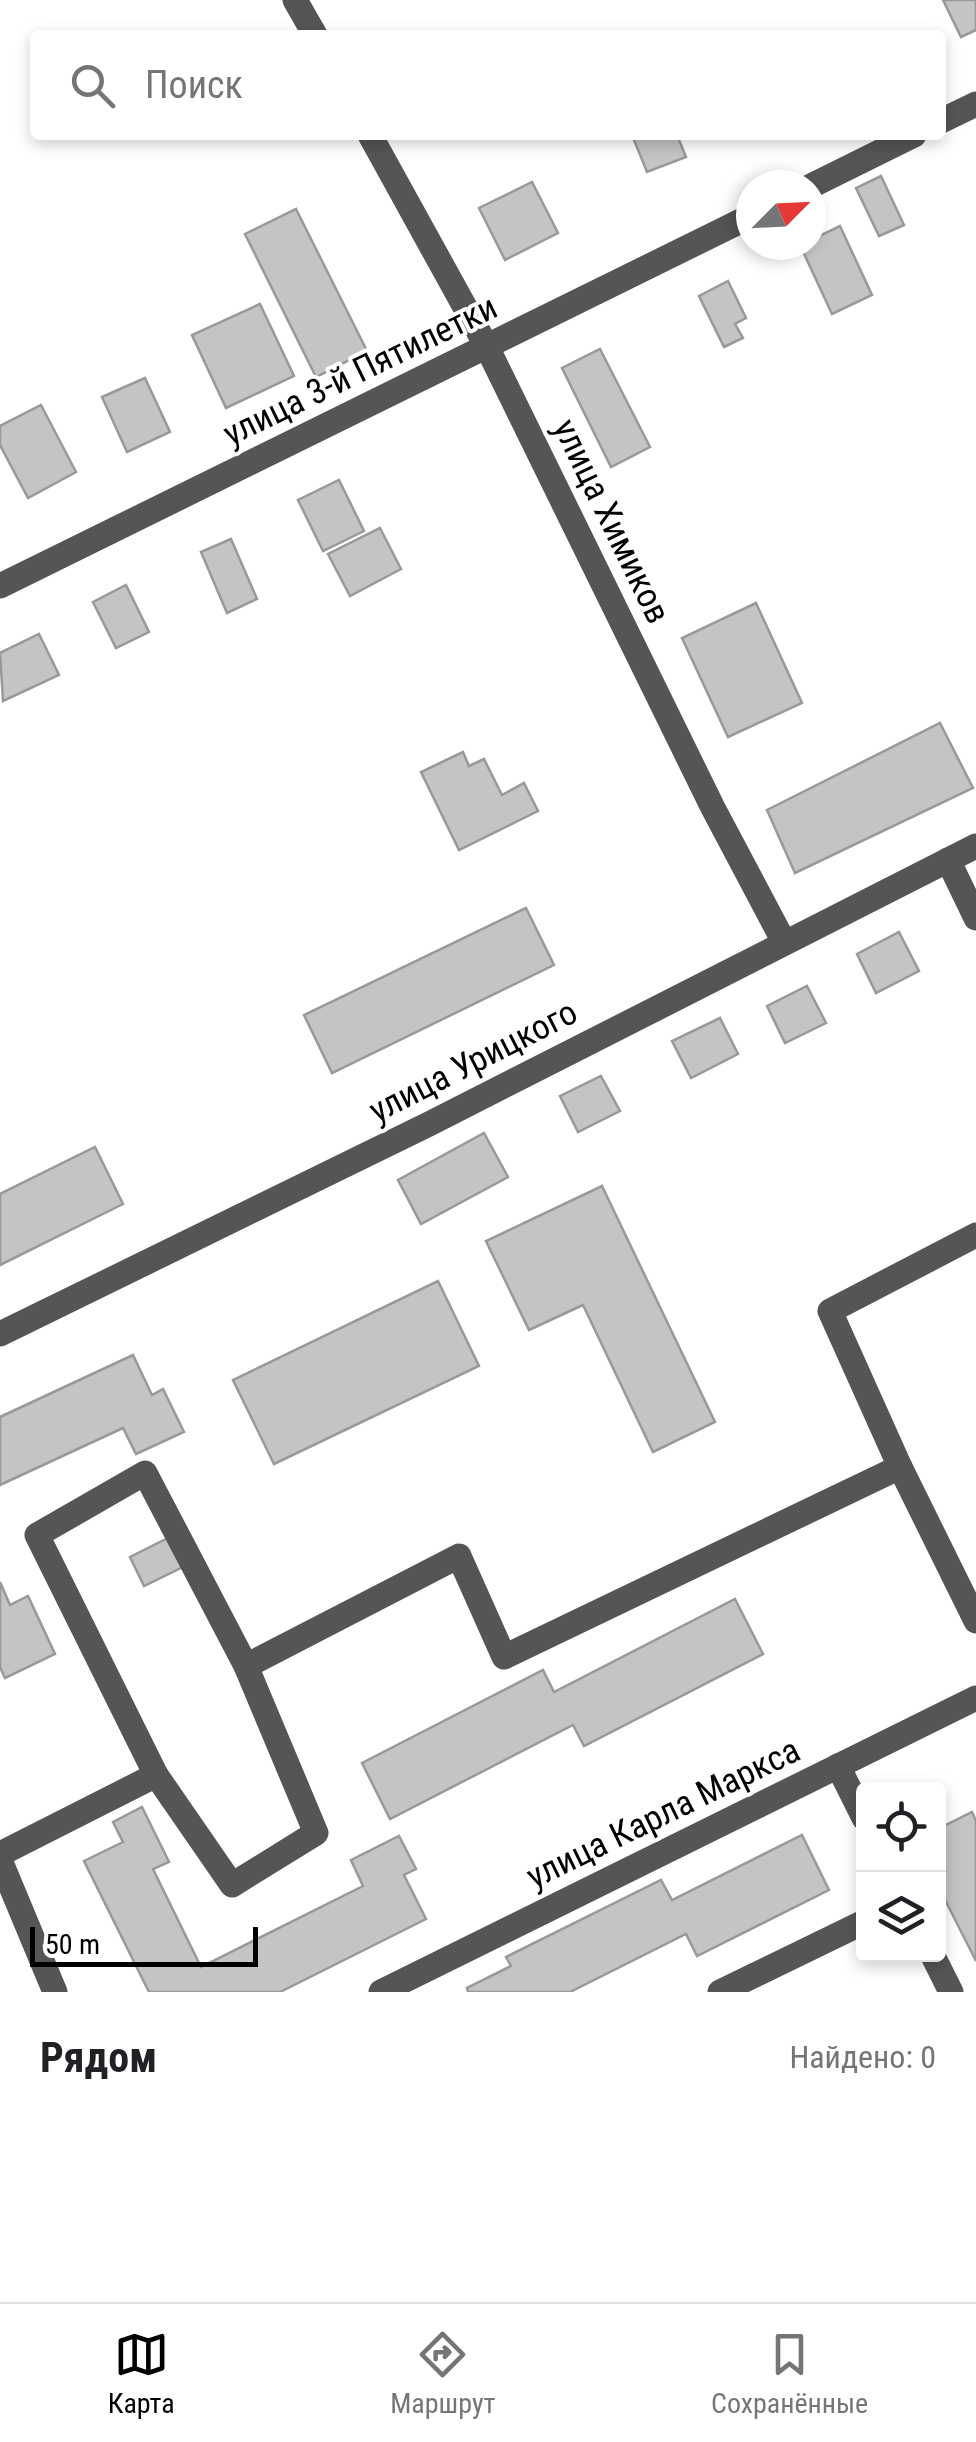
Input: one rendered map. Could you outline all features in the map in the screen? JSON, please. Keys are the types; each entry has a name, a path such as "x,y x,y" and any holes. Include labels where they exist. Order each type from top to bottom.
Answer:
{"street":[{"path":"295,0 311,30"},
{"path":"946,119 976,104"},
{"name":"улица Химиков","path":"373,140 487,347 713,808 784,942"},
{"path":"826,179 904,140"},
{"name":"улица 3-й Пятилетки","path":"0,586 736,223"},
{"name":"улица Урицкого","path":"0,1334 428,1124 976,846"},
{"path":"948,860 976,918"},
{"path":"976,1235 830,1311 900,1468 966,1573 976,1621"},
{"path":"246,1666 459,1556 504,1657 900,1468"},
{"path":"144,1474 246,1666 316,1833 232,1885 156,1775 38,1535 144,1474"},
{"name":"улица Карла Маркса","path":"380,1992 414,1985 976,1698"},
{"path":"838,1766 856,1802"},
{"path":"55,1992 0,1857 156,1775"},
{"path":"720,1992 856,1926"},
{"path":"936,1962 952,1992"}],"building":[{"path":"943,0 976,0 976,30 961,37"},
{"path":"634,140 679,140 686,157 647,172"},
{"path":"881,176 904,225 879,236 856,188"},
{"path":"532,182 558,233 505,260 479,208"},
{"path":"296,209 367,351 316,377 245,234"},
{"path":"840,226 872,295 832,314 807,260 826,260 826,233"},
{"path":"728,281 746,318 735,324 743,338 724,347 699,296"},
{"path":"260,304 294,376 226,408 192,335"},
{"path":"600,349 650,447 611,467 562,368"},
{"path":"145,378 170,432 127,452 102,397"},
{"path":"41,405 76,472 28,498 0,445 0,426"},
{"path":"339,480 364,531 323,551 298,500"},
{"path":"380,528 401,569 350,596 328,554"},
{"path":"231,539 257,599 227,613 201,552"},
{"path":"126,585 149,632 116,648 93,602"},
{"path":"756,603 802,703 728,737 682,638"},
{"path":"39,634 59,675 3,701 0,653"},
{"path":"940,723 973,788 795,873 767,810"},
{"path":"463,752 469,766 484,759 502,795 524,783 538,811 459,850 421,772"},
{"path":"526,908 554,965 332,1073 304,1015"},
{"path":"899,932 919,971 876,993 857,954"},
{"path":"807,986 826,1023 785,1043 767,1006"},
{"path":"720,1018 738,1054 691,1078 672,1041"},
{"path":"601,1076 620,1111 578,1132 560,1096"},
{"path":"484,1133 508,1177 421,1224 398,1180"},
{"path":"95,1147 123,1204 0,1265 0,1194"},
{"path":"602,1186 715,1422 653,1452 583,1305 529,1330 486,1241"},
{"path":"438,1281 479,1366 274,1464 233,1380"},
{"path":"133,1355 152,1395 163,1389 184,1432 136,1454 123,1428 0,1485 0,1417"},
{"path":"172,1536 187,1565 144,1586 130,1557"},
{"path":"0,1582 10,1605 28,1596 55,1654 5,1678 0,1667"},
{"path":"735,1599 763,1654 584,1746 573,1725 390,1819 362,1763 543,1670 554,1692"},
{"path":"142,1807 169,1862 153,1869 201,1967 363,1886 351,1860 399,1836 416,1869 404,1875 426,1919 280,1992 149,1992 84,1861 123,1842 113,1822"},
{"path":"972,1812 976,1821 976,1961 946,1902 946,1825"},
{"path":"802,1835 829,1890 697,1956 686,1934 570,1992 468,1992 467,1988 511,1966 506,1957 661,1880 672,1900"}]}
